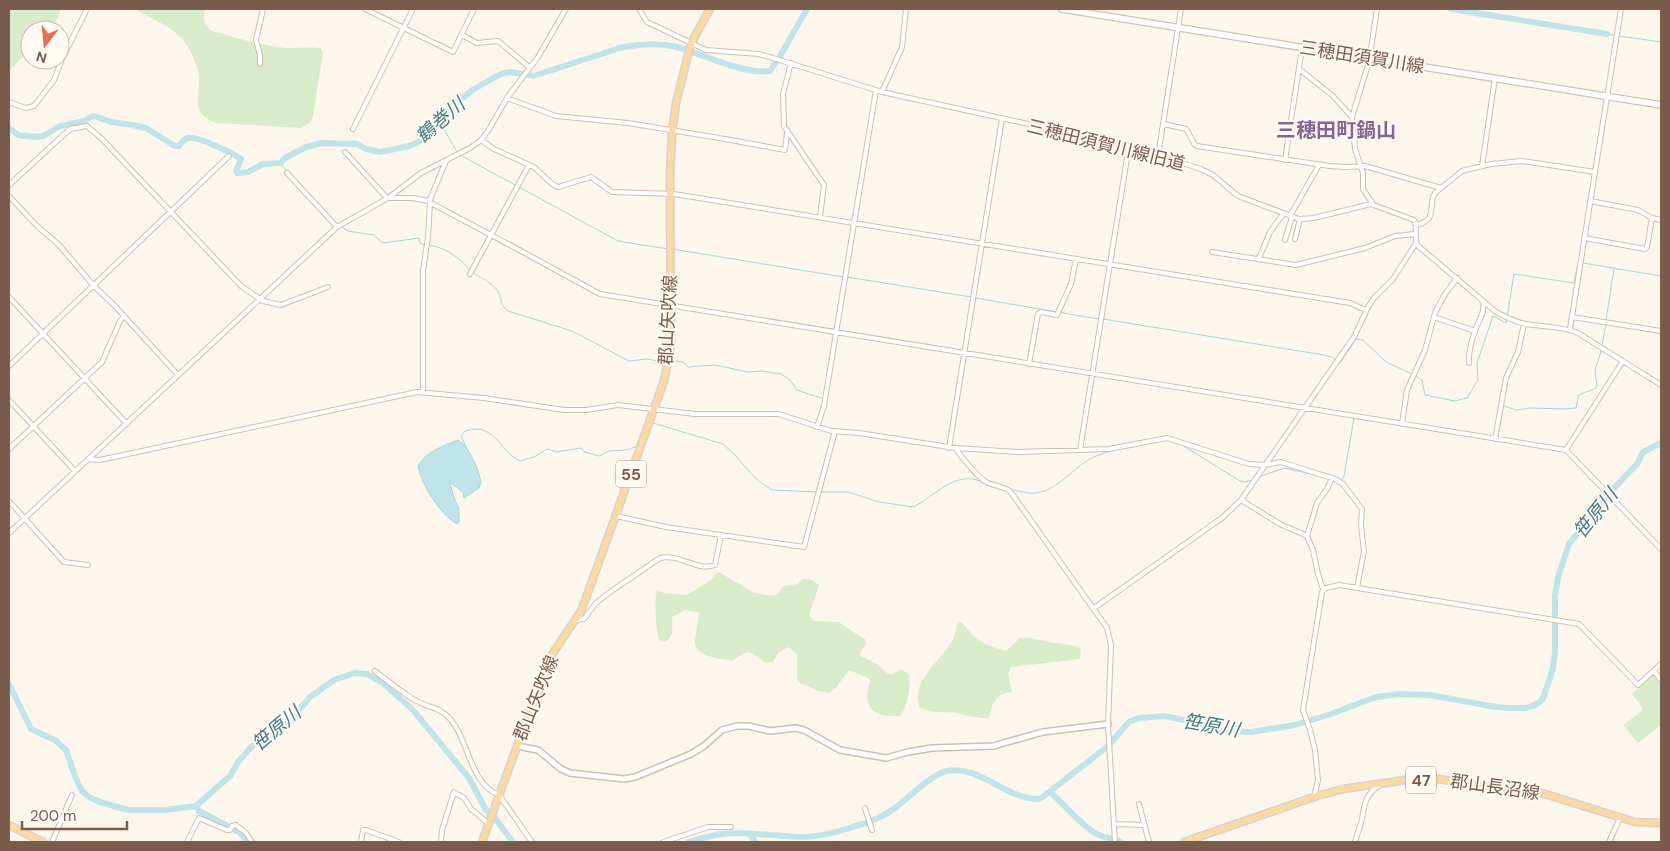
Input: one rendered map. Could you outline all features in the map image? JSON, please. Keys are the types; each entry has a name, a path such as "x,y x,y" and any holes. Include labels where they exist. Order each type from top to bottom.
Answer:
{"main road":[{"name":"郡山矢吹線","path":"482,842 549,659 575,620 586,598 664,381 671,345 670,193 672,130 678,92 689,49 710,9"},
{"name":"三穂田須賀川線","path":"1062,9 1661,105"},
{"name":"郡山長沼線","path":"1184,842 1317,796 1343,789 1406,780 1439,779 1480,786 1529,789 1643,824 1661,823"},
{"path":"9,825 43,842"}],"street":[{"path":"9,102 26,108 34,106 54,80 62,59 87,9"},
{"path":"260,64 256,38 264,9"},
{"path":"365,9 453,52 474,9"},
{"path":"352,129 412,9"},
{"path":"9,533 337,227 388,198 421,173 470,148 481,140 486,135 507,98 538,57 566,9"},
{"name":"三穂田須賀川線旧道","path":"639,9 647,22 689,49 759,54 882,92 1129,146 1208,172 1235,194 1291,217 1300,219 1314,218 1373,204"},
{"path":"882,92 900,51 906,9"},
{"path":"1158,156 1181,9"},
{"path":"1094,608 1222,518 1241,500 1354,337 1366,310 1374,298 1392,280 1416,243 1416,225 1412,219 1394,214 1373,204 1364,191 1363,173 1355,149 1352,117 1369,59 1377,9"},
{"path":"1570,329 1621,9"},
{"path":"462,35 476,43 498,41 529,67"},
{"path":"1285,160 1302,48"},
{"path":"507,98 556,116 595,119 672,130 785,150 786,133 782,97 791,63"},
{"path":"1299,69 1332,95 1352,117"},
{"path":"1482,166 1496,78"},
{"path":"817,427 824,406 876,90"},
{"path":"949,448 1002,119"},
{"path":"1164,124 1186,129 1197,146 1319,165 1365,166 1441,188"},
{"path":"9,185 70,129 87,126 102,139 236,282 263,301 284,305 328,287"},
{"path":"786,133 824,185 820,217"},
{"path":"481,140 494,149 529,165 558,187 591,177 612,192 670,193 1350,303 1366,310"},
{"path":"1080,450 1129,146"},
{"path":"345,152 382,194 388,198 413,198 429,202 600,294 1566,450 1661,549"},
{"path":"9,366 229,156"},
{"path":"424,391 423,271 428,237 429,202 446,161"},
{"path":"1416,225 1424,222 1429,217 1433,196 1462,171 1482,166 1522,161 1596,172"},
{"path":"470,274 529,165"},
{"path":"1286,240 1291,217 1319,165"},
{"path":"287,173 337,227"},
{"path":"9,196 36,225 59,245 93,285 178,376"},
{"path":"1590,201 1638,210 1652,218 1661,220"},
{"path":"1259,258 1270,232 1283,214"},
{"path":"1584,238 1645,249 1647,247 1652,218"},
{"path":"1294,239 1300,219"},
{"path":"1212,252 1296,265 1365,248 1395,236 1415,234"},
{"path":"1416,243 1496,312 1524,324 1570,329 1661,385"},
{"path":"1030,364 1038,314 1040,312 1057,315 1071,284 1076,259"},
{"path":"1402,424 1408,390 1425,350 1434,317 1445,294 1457,278"},
{"path":"9,297 127,424"},
{"path":"1469,363 1468,357 1475,331 1484,310 1483,301"},
{"path":"9,450 102,362 124,316"},
{"path":"1434,317 1475,331"},
{"path":"1572,317 1661,331"},
{"path":"1495,439 1506,378 1518,352 1524,324"},
{"path":"1566,450 1623,361"},
{"path":"89,459 99,460 114,457 373,400 424,391 564,410 586,410 618,405 714,415 779,414 835,431 949,448 1042,452 1117,448 1166,438 1248,464 1266,465 1281,462 1332,478 1342,484 1362,509 1361,525 1364,551 1357,588"},
{"path":"9,400 75,471"},
{"path":"616,516 666,527 800,547 805,546 835,431"},
{"path":"955,448 987,483 1010,491 1107,628 1111,645 1108,724 1115,840"},
{"path":"1317,796 1314,792 1318,782 1315,750 1303,710 1323,589 1313,550 1307,536 1317,503 1328,489 1332,478"},
{"path":"1241,500 1280,524 1307,536"},
{"path":"9,501 64,562 88,565"},
{"path":"575,620 584,619 596,603 660,558 668,557 689,563 715,565 721,535"},
{"path":"1323,589 1336,584 1580,624 1638,685 1661,664"},
{"path":"375,671 402,692 418,702 438,709 451,719 457,728 471,762 484,784 491,792 499,796 532,842"},
{"path":"1654,671 1661,680"},
{"path":"517,746 538,750 561,769 573,774 624,779 638,776 691,754 704,746 722,730 737,726 748,726 770,731 795,728 804,730 840,750 886,758 932,748 993,746 1043,732 1108,724"},
{"path":"1355,842 1362,817 1362,808 1367,798 1382,784"},
{"path":"441,842 444,824 454,792 464,798 473,810 489,823"},
{"path":"52,842 72,794"},
{"path":"1140,804 1149,842"},
{"path":"865,808 872,830"},
{"path":"187,842 199,818 227,830 236,825 244,831 252,842"},
{"path":"1609,842 1620,818"},
{"path":"1114,824 1144,825"},
{"path":"663,842 708,827 732,827"},
{"path":"361,842 363,830 399,842"}],"green space":[{"path":"9,9 61,9 56,20 20,20 20,59 9,71"},
{"path":"135,9 205,9 204,22 212,31 288,48 320,48 323,53 312,119 301,128 216,123 207,118 198,107 199,76 190,50 177,33"},
{"path":"719,572 754,593 774,596 779,593 783,586 798,584 802,579 811,580 819,585 809,615 813,621 839,622 865,639 866,643 859,655 877,664 888,674 902,669 909,675 908,697 900,716 888,716 874,711 870,707 867,696 870,679 849,670 835,689 829,693 818,691 798,682 797,654 788,647 778,653 773,662 765,663 749,652 742,654 732,661 708,656 696,646 695,640 699,612 685,610 672,617 670,638 664,642 659,640 656,615 657,590 664,593 687,595 711,580"},
{"path":"958,621 979,640 1002,650 1006,651 1020,638 1031,638 1077,647 1081,649 1080,659 1011,667 1008,674 1012,692 1002,695 995,700 989,718 924,710 920,708 918,698 922,681 952,641"},
{"path":"1653,674 1661,683 1661,725 1638,743 1623,725 1642,711 1642,707 1632,694"}],"water":[{"path":"458,440 473,459 481,482 479,488 464,498 463,492 450,483 459,509 459,522 457,524 438,507 423,482 418,466 430,453"}],"waterway":[{"name":"鶴巻川","path":"9,128 18,135 36,137 43,136 60,126 85,121 94,116 111,122 146,128 175,146 179,146 188,138 207,142 241,159 236,171 237,173 248,172 263,164 280,163 285,158 306,147 321,143 357,144 366,149 380,152 409,146 417,143 424,137 427,128 439,116 474,89 497,76 511,72 533,76 623,47 650,44 677,47 736,67 748,70 770,71 807,9"},
{"name":"鶴巻川","path":"1451,9 1607,34"},
{"path":"1607,34 1661,42"},
{"path":"436,119 441,124 457,152"},
{"path":"460,155 515,185"},
{"path":"280,163 289,173"},
{"path":"519,187 616,240 668,249"},
{"path":"336,223 348,231 374,235 383,243 419,238 420,243 424,245"},
{"path":"428,245 452,254 463,262 470,271"},
{"path":"672,249 843,277"},
{"path":"1416,376 1422,380 1425,395 1455,401 1467,398 1478,380 1477,363 1493,316 1506,323 1514,274 1574,283 1579,263"},
{"path":"1583,263 1661,276"},
{"path":"1606,320 1614,269"},
{"path":"473,273 495,287 504,307 508,311 572,331 629,361 647,359 662,362 663,358 666,359"},
{"path":"847,277 971,297"},
{"path":"975,298 1099,319"},
{"path":"1103,319 1324,355 1332,357 1340,363 1356,339 1363,340 1386,362 1412,374"},
{"path":"1502,405 1516,410 1576,408 1579,395 1597,386 1595,370 1606,324"},
{"path":"670,360 683,362 688,367 715,365 748,372 762,371 781,374 790,380 797,390 821,398"},
{"path":"1498,437 1502,414"},
{"path":"1341,481 1344,476 1354,418 1497,441"},
{"path":"647,439 653,423 723,444 757,480 772,490 817,492"},
{"path":"468,451 461,436 465,431 475,429 490,433 507,451 520,461 534,457 547,449 557,452 580,448 585,452 599,456 609,451 626,450 638,446"},
{"name":"笹原川","path":"688,842 721,834 742,833 805,837 841,831 869,822 885,814 935,776 947,771 971,773 1016,794 1040,799 1107,747 1129,722 1139,718 1164,716 1223,731 1251,732 1295,725 1376,697 1401,694 1430,695 1507,708 1526,708 1535,705 1544,696 1553,668 1555,652 1555,596 1558,577 1569,544 1615,487 1637,464 1643,452 1661,443"},
{"path":"1012,490 1030,493 1043,491 1058,484 1078,467 1098,455 1145,444"},
{"path":"1182,445 1240,481 1252,480"},
{"path":"1258,477 1285,468 1319,476"},
{"path":"821,492 848,492 879,502 913,507 949,484 965,479 977,480 1003,489"},
{"name":"笹原川","path":"9,684 31,729 55,740 66,750 82,791 89,797 128,810 165,810 196,806 230,776 238,762 252,746 289,722 310,697 334,680 355,673 367,674 383,683 413,710 469,778 486,810 494,817 513,842"},
{"path":"1050,792 1095,833 1121,842"},
{"path":"196,806 199,811 239,832 246,842"},
{"name":"笹原川","path":"751,835 755,842"}],"district":[{"name":"三穂田町鍋山","path":"1336,130"}]}
